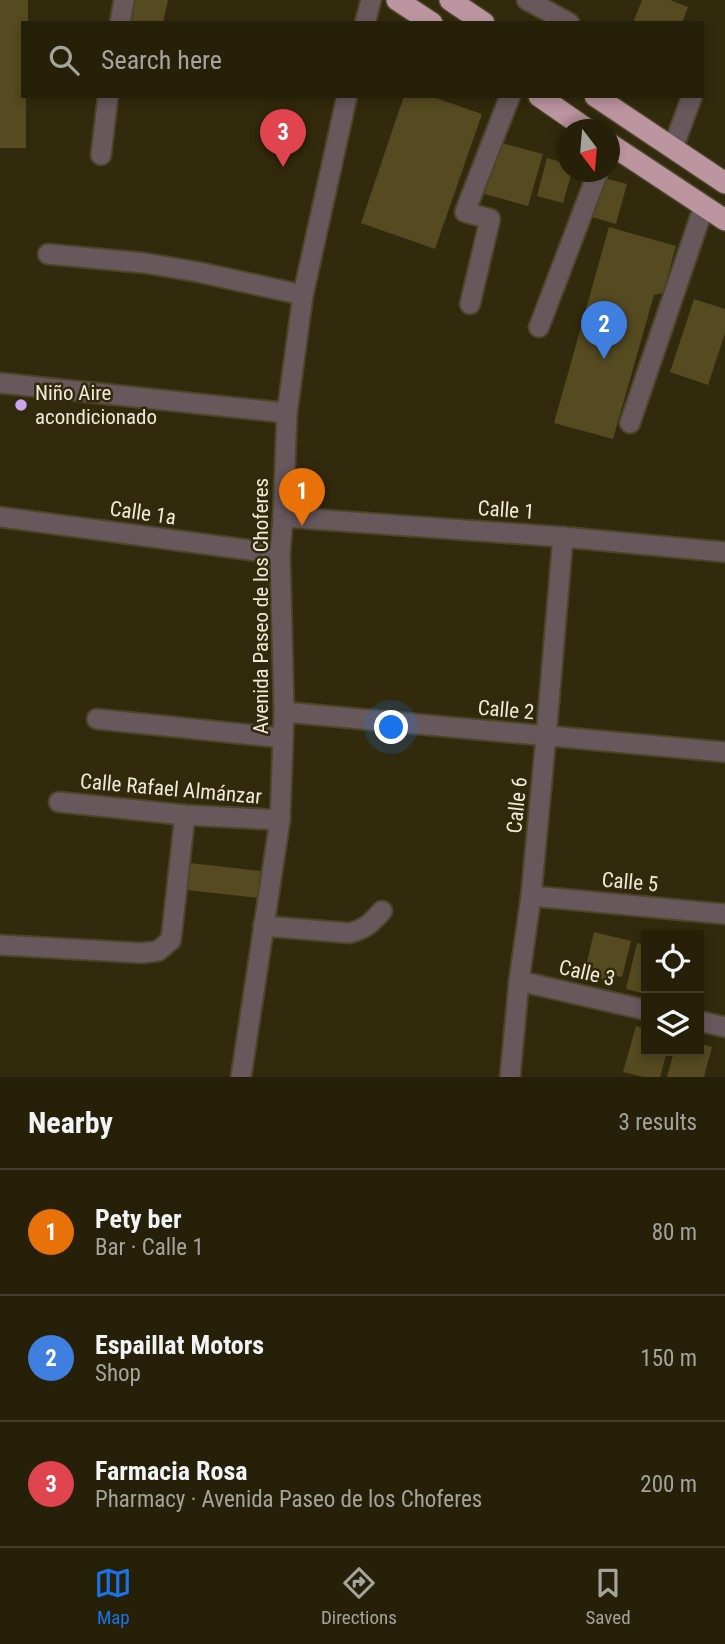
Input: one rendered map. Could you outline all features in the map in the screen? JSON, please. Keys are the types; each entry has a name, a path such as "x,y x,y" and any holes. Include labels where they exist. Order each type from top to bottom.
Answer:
{"highway":[{"path":"397,0 429,21"},
{"path":"450,0 481,21"},
{"path":"542,98 572,119"},
{"path":"598,98 725,183"},
{"path":"620,151 725,220"}],"street":[{"path":"120,21 124,0"},
{"path":"366,21 371,0"},
{"path":"527,0 565,21"},
{"path":"100,155 108,98"},
{"name":"Avenida Paseo de los Choferes","path":"241,1077 279,820 284,712 280,554 287,412 303,295 347,98"},
{"path":"470,304 490,219 465,212 509,98"},
{"path":"673,148 691,98"},
{"path":"539,327 594,182"},
{"path":"630,424 704,206"},
{"path":"48,254 144,263 303,295"},
{"path":"0,383 287,412"},
{"name":"Calle 1a","path":"0,517 280,554"},
{"name":"Calle 1","path":"283,517 563,537 725,552"},
{"name":"Calle 6","path":"510,1077 547,737 563,537"},
{"name":"Calle 2","path":"284,712 725,752"},
{"path":"97,719 283,738"},
{"name":"Calle Rafael Almánzar","path":"59,802 185,815 279,820"},
{"path":"0,945 142,953 158,951 171,940 185,815"},
{"name":"Calle 5","path":"531,896 725,914"},
{"path":"263,926 349,933 361,930 383,911"},
{"name":"Calle 3","path":"519,981 641,1009"},
{"path":"704,1022 725,1027"}],"building":[{"path":"0,0 28,0 28,21 21,21 21,98 26,98 26,148 0,148"},
{"path":"132,0 168,0 163,21 127,21"},
{"path":"642,0 670,0 688,7 683,21 634,21"},
{"path":"403,98 436,98 482,114 435,249 361,223"},
{"path":"498,142 543,154 528,206 484,194"},
{"path":"547,158 557,161 557,182 569,182 563,203 537,196"},
{"path":"594,182 627,184 616,224 585,215"},
{"path":"609,227 676,246 663,293 654,295 613,439 554,423"},
{"path":"694,299 725,309 725,333 708,385 670,372"},
{"path":"190,863 261,871 258,898 187,890"},
{"path":"594,932 631,941 622,977 612,975 611,981 584,975"},
{"path":"637,943 641,944 641,993 626,989"},
{"path":"636,1026 641,1028 641,1056 666,1056 660,1077 644,1077 623,1072"},
{"path":"704,1045 712,1047 704,1077 667,1077 673,1056 704,1056"}],"place":[{"name":"Farmacia Rosa","path":"283,167"},
{"name":"Espaillat Motors","path":"604,359"},
{"name":"Niño Aire acondicionado","path":"21,405"},
{"name":"Pety ber","path":"302,526"}]}
